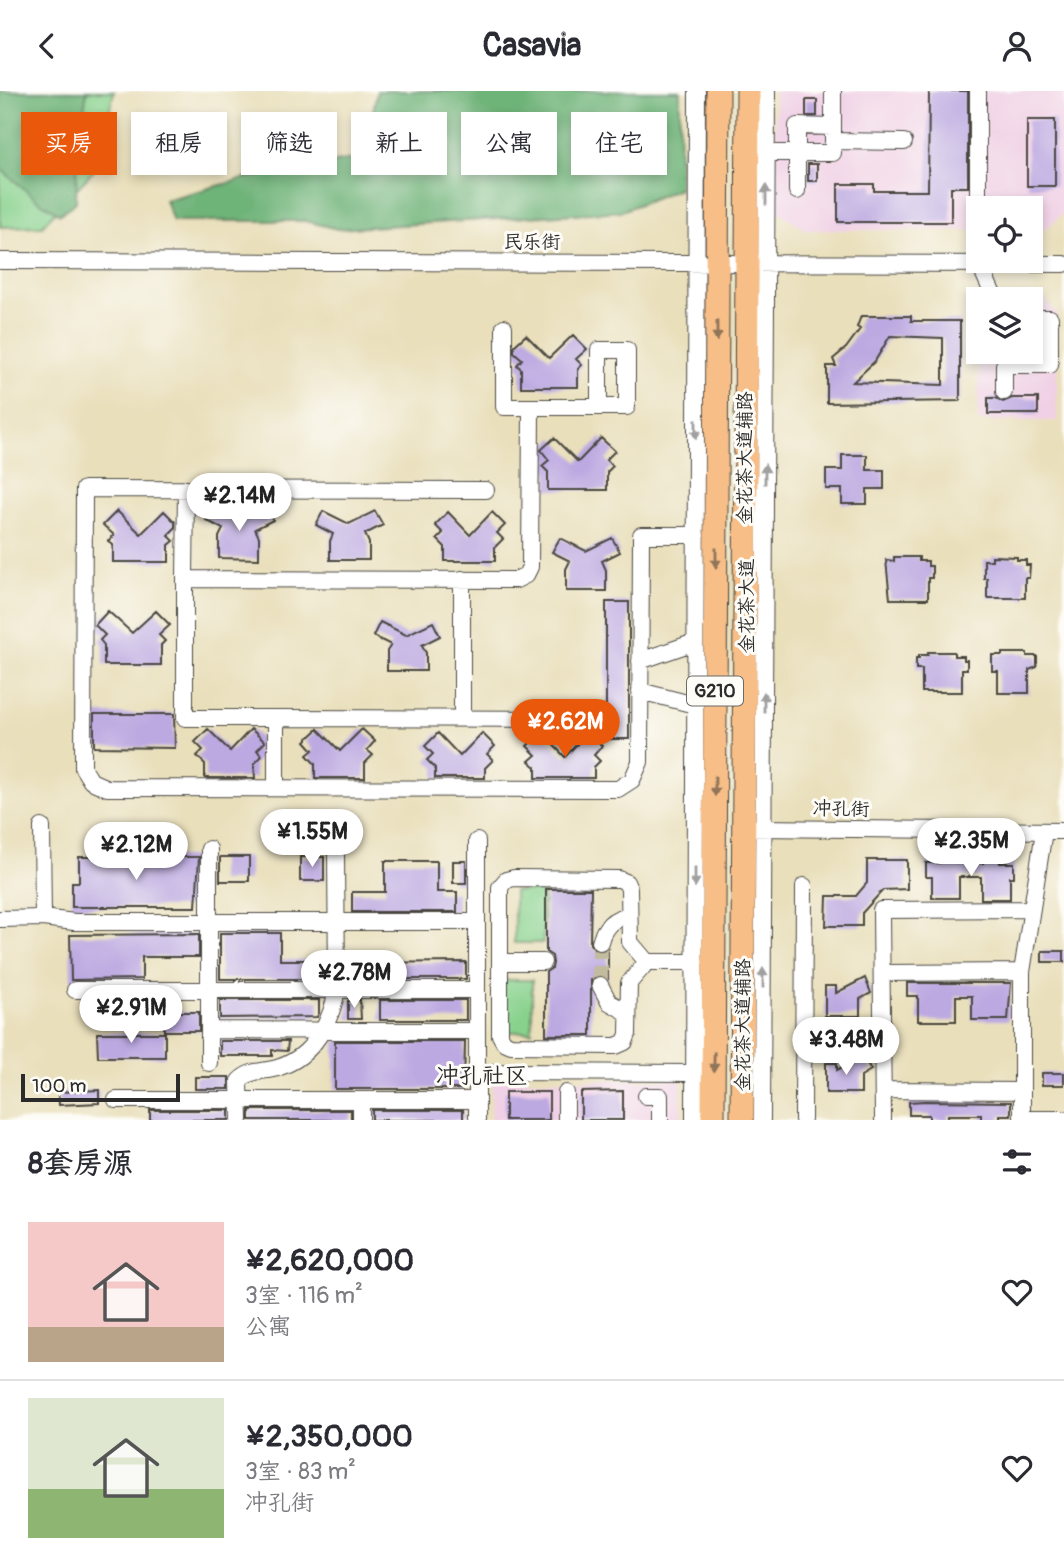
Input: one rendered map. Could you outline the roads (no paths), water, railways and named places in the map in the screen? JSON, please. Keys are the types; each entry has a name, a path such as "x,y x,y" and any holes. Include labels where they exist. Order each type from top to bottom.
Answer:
{"highway":[{"name":"金花茶大道","path":"713,1120 704,1024 707,263 718,91"},
{"name":"金花茶大道","path":"742,1120 754,828 757,153 748,91"}],"street":[{"path":"694,1120 694,1073 704,1024 695,963 695,642 696,535 707,263 697,91"},
{"path":"767,91 757,153 833,153 833,91"},
{"path":"978,91 978,196"},
{"path":"797,191 797,126 833,134 905,142"},
{"name":"民乐街","path":"0,261 966,262"},
{"name":"民乐街","path":"1043,264 1064,264"},
{"path":"1003,392 1004,365 1050,365 1050,318 1043,318"},
{"path":"504,327 504,407 599,407"},
{"path":"185,579 516,580 526,575 530,567 531,407"},
{"path":"486,490 84,489 83,768 91,781 107,788 618,789 632,780 640,762 640,535 696,535"},
{"path":"186,489 185,718 594,719"},
{"path":"462,579 462,718"},
{"path":"640,661 695,642"},
{"path":"640,691 695,705"},
{"path":"276,718 276,788"},
{"path":"42,827 43,918"},
{"name":"冲孔街","path":"754,828 1064,831"},
{"name":"金花茶大道辅路","path":"754,828 762,1120"},
{"path":"1044,831 1022,972 1022,1119 1064,1119"},
{"path":"477,841 477,1120"},
{"path":"209,849 209,1063"},
{"path":"240,1120 239,1081 247,1073 281,1067 306,1051 323,1030 334,1009 337,990 336,851"},
{"path":"647,963 630,942 629,889 626,883 619,879 514,878 506,880 500,887 500,1035 504,1042 511,1045 617,1046 625,1042 628,1034 629,983 647,963 695,963"},
{"path":"803,1120 804,886"},
{"path":"883,1120 881,910 1031,909"},
{"path":"600,941 607,926 617,917 629,915"},
{"path":"0,919 43,918 74,922 477,922"},
{"path":"500,962 543,962"},
{"path":"882,973 1022,972"},
{"path":"600,985 609,1002 628,1013"},
{"path":"75,990 477,990"},
{"path":"209,1030 477,1031"},
{"path":"477,1072 694,1073"},
{"path":"883,1090 1022,1090"},
{"path":"566,1093 566,1120"},
{"path":"646,1097 660,1097 660,1120"},
{"path":"116,1100 477,1100"},
{"path":"361,1100 361,1120"}],"tunnel":[{"path":"600,942 600,985"}],"district":[{"name":"冲孔社区","path":"482,1075"}]}
